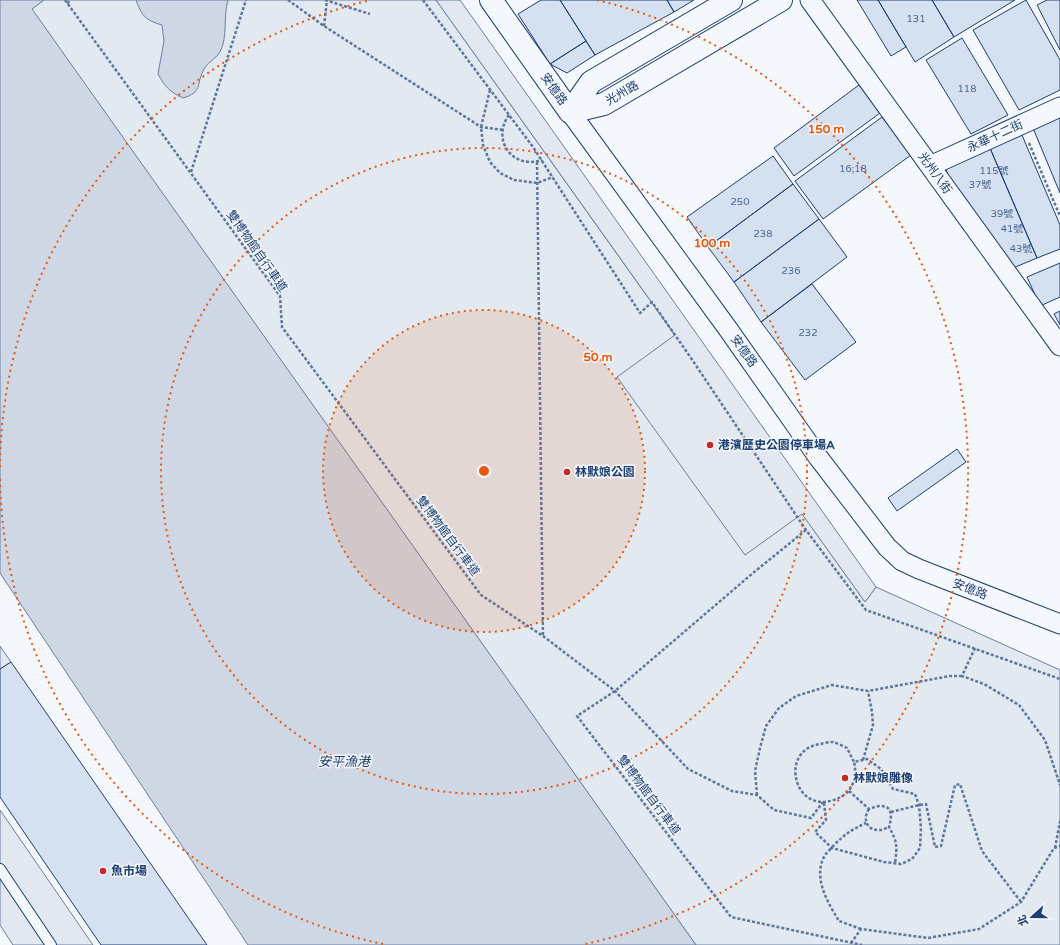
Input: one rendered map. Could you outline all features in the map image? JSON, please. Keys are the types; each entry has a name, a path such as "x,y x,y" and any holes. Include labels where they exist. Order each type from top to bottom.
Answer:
{"street":[{"name":"安億路","path":"490,0 728,329 818,457 887,547 902,561 919,569 1060,624"},
{"path":"570,112 591,82 731,0"},
{"name":"光州路","path":"570,112 604,104 781,0"},
{"name":"光州八街","path":"810,0 1060,346"},
{"name":"永華十二街","path":"930,166 1060,107"}],"lane":[{"path":"0,869 52,945"}],"path":[{"path":"66,1 70,0"},
{"path":"191,173 246,0"},
{"path":"288,0 324,26 481,127 502,130"},
{"path":"324,26 326,0 370,14"},
{"path":"423,0 542,160 640,313 652,302 692,358 806,530 866,610 1060,679"},
{"name":"雙博物館自行車道","path":"66,1 280,296 282,327 481,595 543,636 615,690 577,716 731,917 862,945"},
{"path":"491,90 481,127 483,145 490,162 500,173 514,180 537,183 553,177"},
{"path":"509,114 504,122 502,130 507,150 515,158 526,162 537,162 542,160"},
{"path":"1022,124 1060,216"},
{"path":"537,162 543,636"},
{"path":"806,530 615,690 688,769 732,791 757,795 774,810 811,818 824,802"},
{"path":"962,676 975,648"},
{"path":"757,795 755,771 766,726 779,708 796,696 832,685 868,691 950,676 962,676 984,684 1018,705 1045,740 1060,785"},
{"path":"863,760 873,724 868,691"},
{"path":"833,742 847,748 856,770 854,780 849,791 835,801 812,801 802,793 795,781 795,768 801,753 813,744 833,742"},
{"path":"824,802 826,820 815,832 832,848 894,864 901,864 912,859 920,848 921,828 919,805 915,794 893,789 881,770 867,759 854,762"},
{"path":"891,812 926,804 935,847 942,846 955,785 960,784 982,851 1021,902"},
{"path":"849,791 869,809"},
{"path":"881,805 888,807 891,812 892,818 889,827 882,831 872,829 866,825 866,813 869,809 881,805"},
{"path":"866,823 849,831 825,854 821,866 821,883 826,900 839,921 861,929 928,938 980,929 1021,902 1054,848 1060,821"},
{"path":"889,827 895,837 897,847 894,864"},
{"path":"1054,848 1060,846"},
{"path":"851,943 861,929"}],"shaded area":[{"name":"林默娘公園","path":"44,0 436,0 865,602 876,587 1060,670 1060,945 696,945 31,9"},
{"path":"436,0 460,0 876,587 865,602 802,514 745,555 617,377 675,335"},
{"path":"0,646 11,662 0,669"},
{"path":"0,810 93,945 13,945 0,925"}],"water":[{"name":"安平漁港","path":"0,0 44,0 32,9 696,945 248,945 0,573"},
{"path":"136,0 228,0 224,40 220,52 204,68 198,88 189,96 183,98 175,94 168,89 158,74 164,41 162,25 145,17 142,14"}],"building":[{"path":"541,0 560,0 586,41 550,64 518,14"},
{"path":"560,0 667,0 674,12 595,55"},
{"path":"667,0 694,0 674,12"},
{"path":"857,0 878,0 906,47 891,56"},
{"path":"878,0 932,0 954,37 915,62"},
{"path":"932,0 1015,0 954,37"},
{"path":"1026,0 1060,60 1060,90 1019,110 973,30"},
{"path":"1047,0 1060,0 1060,50 1037,5"},
{"path":"962,38 1008,115 971,134 926,60"},
{"path":"586,41 595,55 567,73 550,64"},
{"path":"859,85 880,113 794,176 774,148"},
{"path":"882,117 911,155 823,219 795,181"},
{"path":"1060,117 1060,193 1033,128"},
{"path":"1022,135 1060,225 1060,249 1037,258 990,148"},
{"path":"990,148 1037,258 1013,268 951,182 945,167"},
{"path":"773,156 793,184 708,247 687,217"},
{"path":"793,184 819,219 734,282 708,247"},
{"path":"819,219 847,257 761,322 734,282"},
{"path":"1060,263 1060,297 1040,306 1027,277"},
{"path":"812,284 856,342 805,380 761,322"},
{"path":"1060,311 1060,325 1054,314"},
{"path":"957,449 966,462 897,511 888,498"},
{"name":"魚市場","path":"11,662 207,945 101,945 0,797 0,669"}],"place":[{"name":"港濱歷史公園停車場A","path":"710,445"},
{"name":"林默娘公園","path":"567,472"},
{"name":"林默娘雕像","path":"845,778"},
{"name":"魚市場","path":"103,871"}]}
